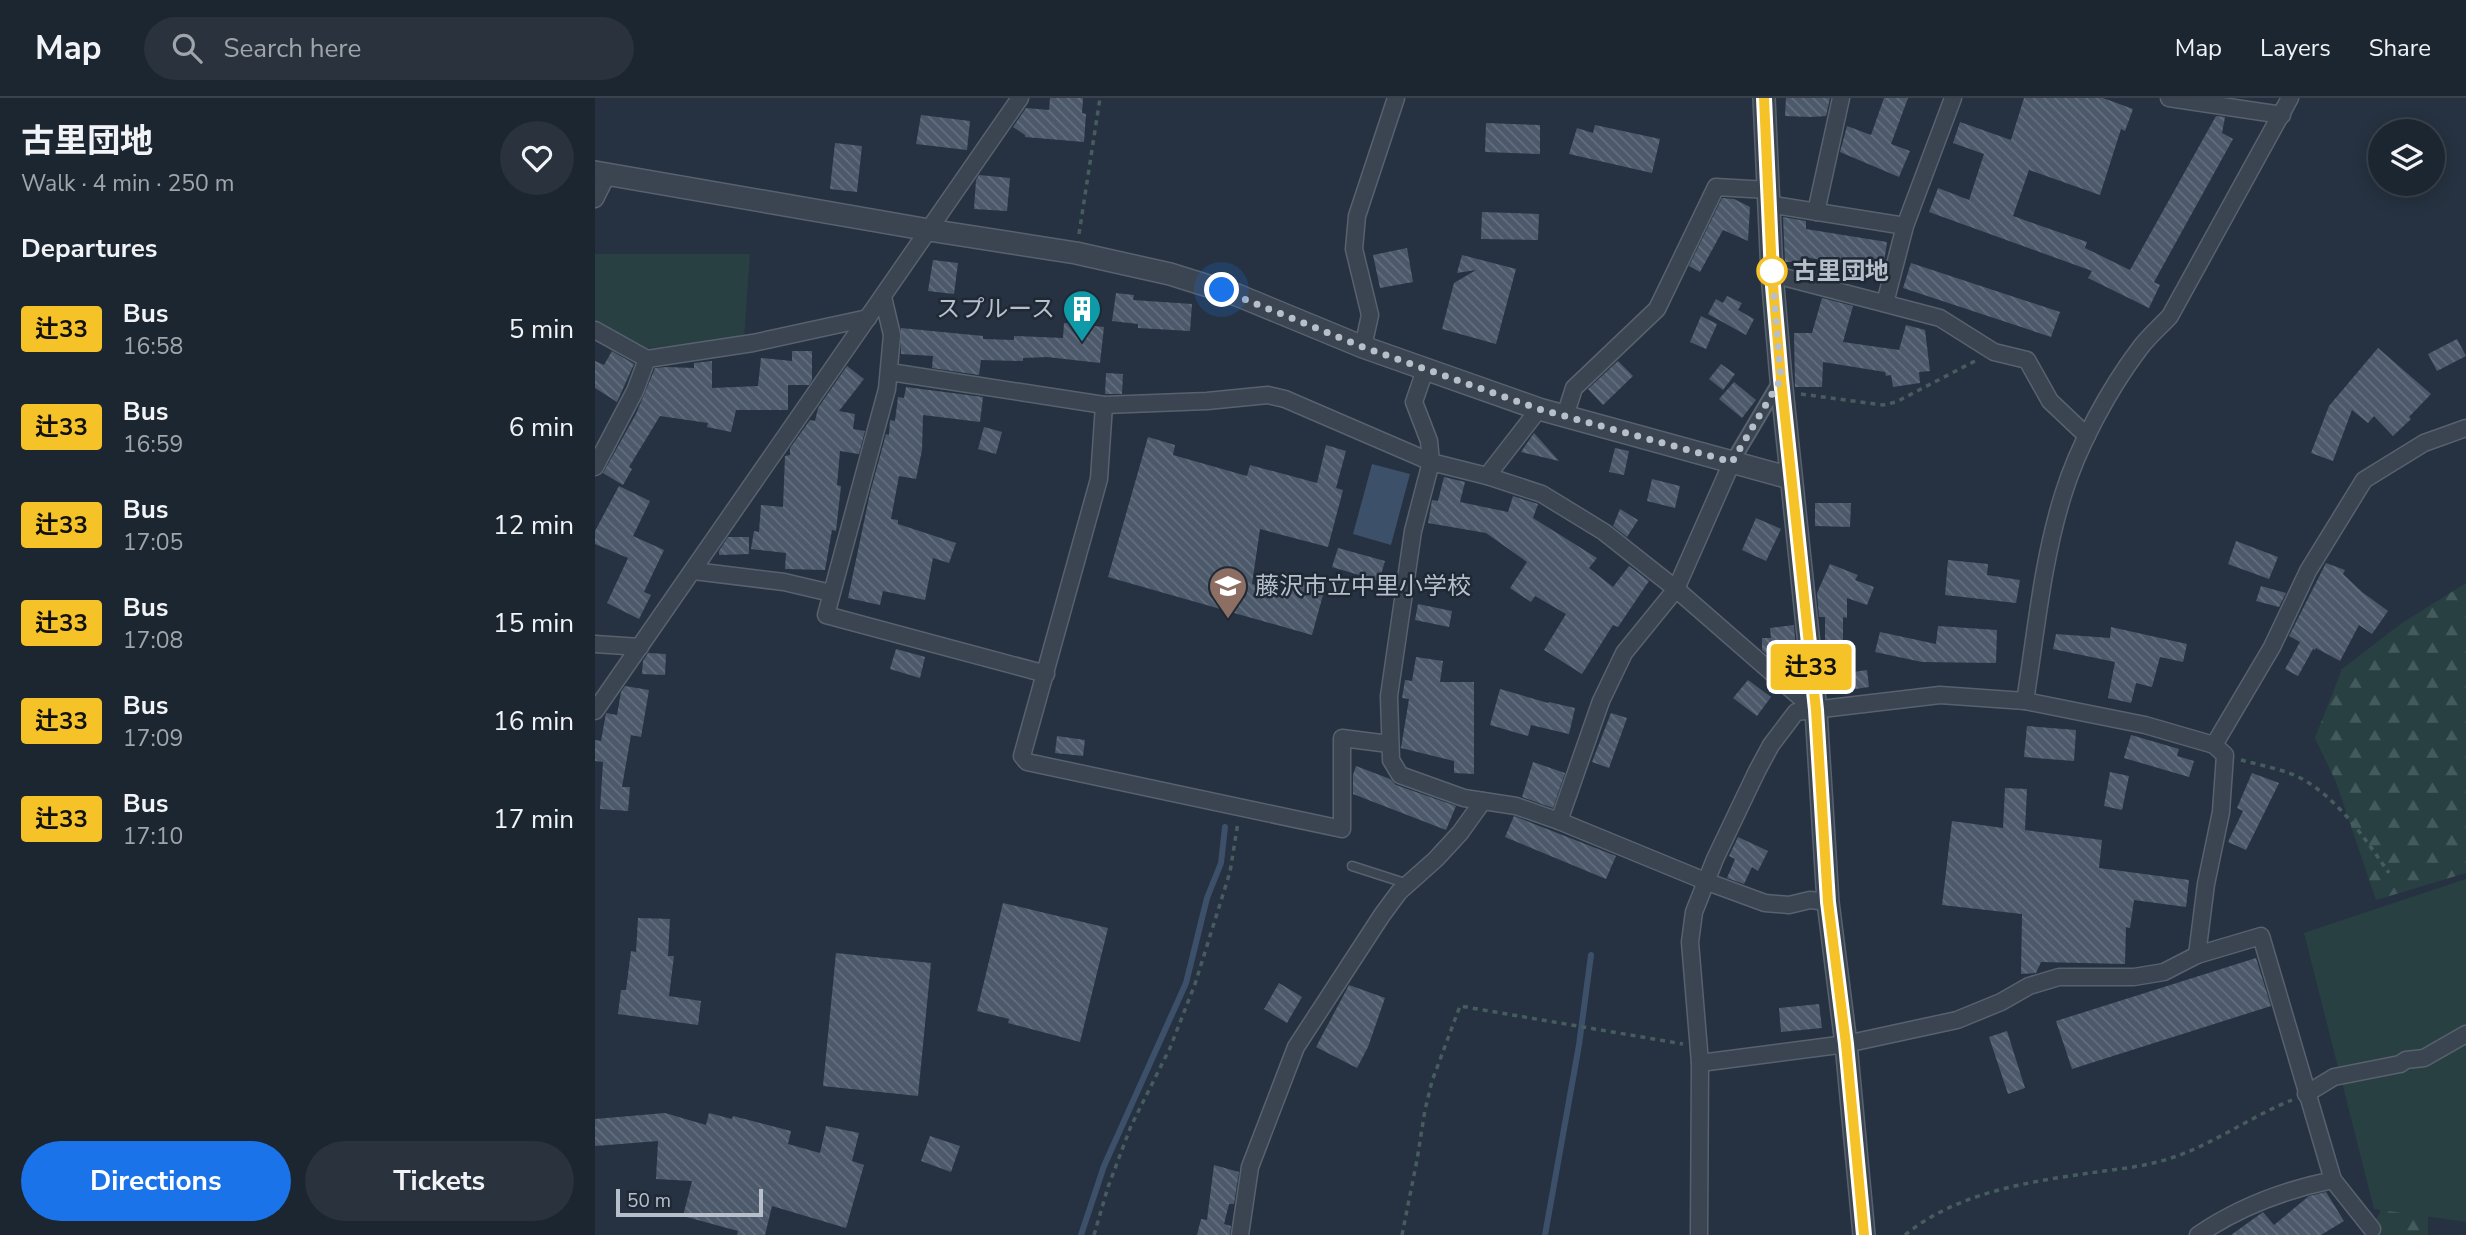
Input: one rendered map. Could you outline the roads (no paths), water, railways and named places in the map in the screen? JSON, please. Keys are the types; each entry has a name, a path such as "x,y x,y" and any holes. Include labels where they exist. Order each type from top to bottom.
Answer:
{"street":[{"path":"595,711 1020,98"},
{"path":"1363,347 1370,315 1355,249 1355,227 1367,182 1396,98"},
{"path":"1764,98 1772,274 1781,385 1816,710 1828,902 1846,1044 1864,1235"},
{"path":"1816,212 1842,98"},
{"path":"1885,303 1905,226 1953,98"},
{"path":"2169,98 2282,115"},
{"path":"2025,701 2045,569 2063,494 2087,436 2141,346 2170,316 2290,98"},
{"path":"595,199 601,173 1133,264 1207,285 1363,347 1539,409 1790,478"},
{"path":"1565,416 1574,388 1657,309 1716,187 1768,197 1816,212 1905,226"},
{"path":"1772,274 1940,318 1994,352 2027,360 2050,401 2087,436"},
{"path":"883,297 892,335 885,401 826,615 1046,674"},
{"path":"595,330 647,359 753,343 869,318"},
{"path":"595,467 635,391 647,359"},
{"path":"1425,370 1414,402 1429,441 1431,462 1413,531 1389,696 1391,760 1400,775 1452,794 1516,806 1559,821 1765,903 1789,905 1810,900 1828,902"},
{"path":"890,372 1104,405 1207,401 1268,395 1285,399 1431,462 1542,494 1604,532 1676,589 1816,710"},
{"path":"1559,821 1601,701 1624,653 1676,589 1732,462 1781,385"},
{"path":"1104,405 1099,479 1023,756 1027,762 1342,829 1342,738 1389,744"},
{"path":"1487,476 1539,409"},
{"path":"2197,955 2206,884 2221,812 2220,750 2308,571 2364,480 2424,443 2466,428"},
{"path":"694,571 784,582 831,593"},
{"path":"595,644 640,647"},
{"path":"1699,1235 1700,1055 1690,942 1694,912 1735,815 1771,745 1796,712 1940,695 2025,701 2145,725 2220,750"},
{"path":"1240,1235 1250,1167 1296,1047 1382,915 1408,884 1460,833 1483,801"},
{"path":"1700,1055 1846,1044 1957,1020 2001,1002 2029,986 2059,976 2134,977 2164,972 2197,955 2261,936 2333,1180 2372,1229"},
{"path":"2306,1094 2334,1077 2424,1058 2466,1034"},
{"path":"2198,1235 2218,1222 2281,1193 2333,1180"}],"lane":[{"path":"1352,866 1408,884"}],"water":[{"path":"1372,464 1410,474 1391,545 1353,534"}],"waterway":[{"path":"1081,1235 1104,1166 1186,983 1207,898 1221,863 1225,827"},
{"path":"1545,1235 1579,1045 1591,955"}],"place":[{"name":"古里団地","path":"1772,271"},
{"name":"スプルース","path":"1082,343"},
{"name":"藤沢市立中里小学校","path":"1228,620"}]}
